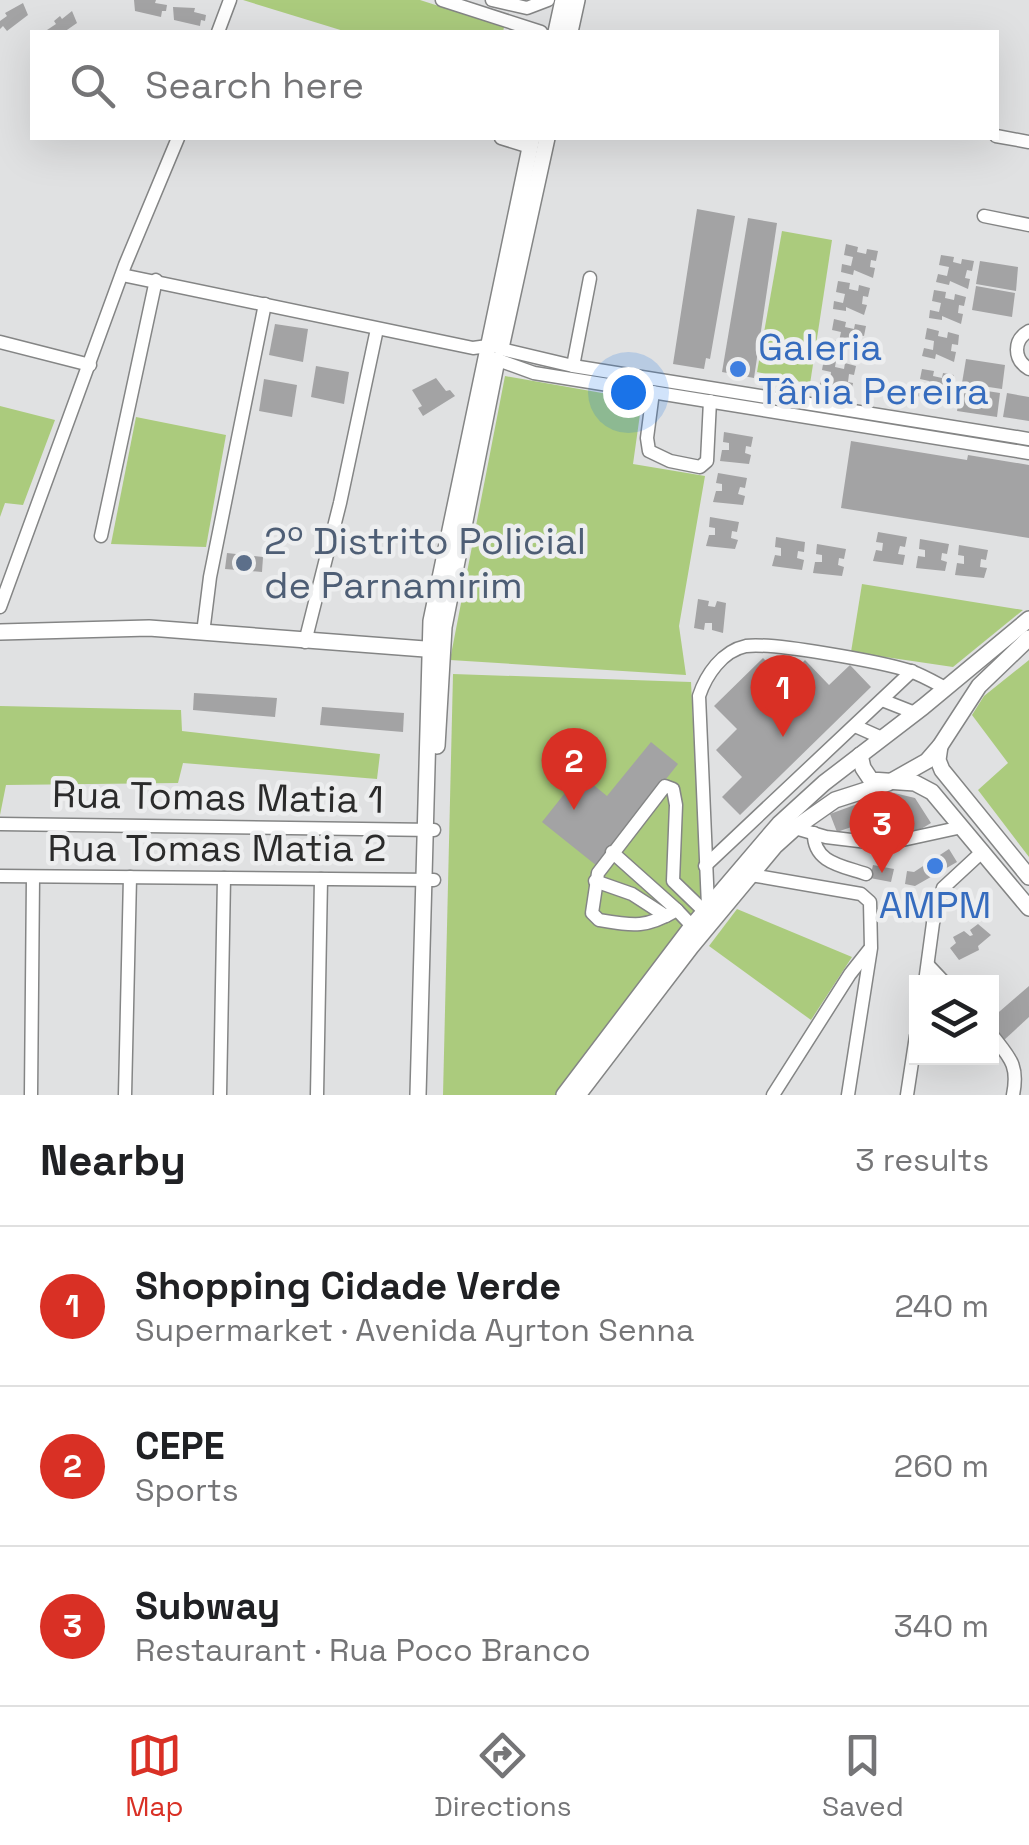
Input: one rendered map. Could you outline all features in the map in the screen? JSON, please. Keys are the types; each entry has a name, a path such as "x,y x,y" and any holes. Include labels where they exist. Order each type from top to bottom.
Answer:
{"main road":[{"path":"556,30 563,0"},
{"path":"570,30 577,0"},
{"path":"491,352 545,140"},
{"path":"428,1095 429,830 435,650 453,578 531,142"},
{"path":"564,1095 692,926 779,824 1029,620"},
{"path":"0,632 149,628 435,650"},
{"path":"578,1095 750,874 795,828 835,800 917,768 943,740 979,686 1029,638"},
{"path":"919,710 935,706 946,714 938,760 942,770 1029,877"},
{"path":"860,755 872,780 914,783 926,788 1029,908"},
{"path":"418,1095 429,880"}],"street":[{"path":"219,30 230,0"},
{"path":"442,0 535,30"},
{"path":"492,0 527,8 548,0"},
{"path":"999,137 1029,142"},
{"path":"0,607 122,275 177,140"},
{"path":"984,216 1029,225"},
{"path":"122,275 491,352 882,422 1029,453"},
{"path":"573,366 590,278"},
{"path":"101,536 156,280"},
{"path":"202,633 265,304"},
{"path":"305,642 344,488 377,329"},
{"path":"1029,330 1016,347 1017,356 1029,369"},
{"path":"0,342 90,365"},
{"path":"491,352 534,373 710,402 1029,439"},
{"path":"653,392 649,451 670,461 700,467 707,461 710,402"},
{"path":"706,909 699,696 705,679 717,664 748,646 828,654 912,671 945,688"},
{"path":"705,866 912,671"},
{"path":"882,700 919,710"},
{"path":"856,726 882,738"},
{"path":"671,913 659,923 650,924 599,920 592,913 595,881 612,852 665,786 673,789 676,804 672,882 706,909"},
{"name":"Rua Tomas Matia 1","path":"0,824 429,830"},
{"path":"795,828 884,844 962,827"},
{"path":"814,833 816,849 824,859 866,874"},
{"path":"926,975 937,902 943,888 982,851"},
{"path":"612,852 671,913"},
{"path":"750,874 861,894 870,902 871,948 848,1095"},
{"name":"Rua Tomas Matia 2","path":"0,876 429,880"},
{"path":"32,1095 33,877"},
{"path":"126,1095 130,877"},
{"path":"220,1095 224,878"},
{"path":"318,1095 322,879"},
{"path":"595,881 632,894 692,926"},
{"path":"773,1095 850,974 871,948"},
{"path":"928,965 937,975"},
{"path":"999,1045 1015,1067 1012,1095"},
{"path":"907,1095 912,1065"}],"green space":[{"path":"243,0 420,0 504,27 503,30 340,30"},
{"path":"782,231 832,240 810,384 757,372"},
{"path":"505,376 642,400 633,464 705,476 679,626 686,675 450,660"},
{"path":"0,406 55,420 23,505 5,503 0,517"},
{"path":"136,417 226,435 206,547 111,544"},
{"path":"862,584 1023,610 953,667 851,652"},
{"path":"1029,660 1029,857 978,790 1008,763 972,715 984,696"},
{"path":"453,674 691,682 702,902 559,1095 443,1095"},
{"path":"0,706 181,710 182,731 380,754 377,779 183,763 178,783 6,785 0,815"},
{"path":"737,909 852,957 811,1020 709,946"}],"building":[{"path":"134,0 156,0 155,3 167,5 166,11 162,11 161,17 135,11"},
{"path":"23,3 28,15 7,31 3,26 0,29 5,13"},
{"path":"173,7 195,8 194,12 206,15 205,21 201,20 200,26 174,20"},
{"path":"72,11 77,23 67,30 47,30 60,16 62,19"},
{"path":"697,209 735,216 710,359 706,358 704,369 673,364"},
{"path":"748,218 777,223 754,378 722,372"},
{"path":"846,244 866,254 867,249 878,251 876,261 871,260 870,267 875,268 873,278 854,270 853,275 841,272 842,264 851,266 853,257 844,255"},
{"path":"941,255 954,257 953,262 961,264 962,259 974,261 965,278 970,279 968,289 950,281 949,285 936,282 938,274 947,276 949,267 939,265"},
{"path":"980,261 1018,267 1016,291 976,284"},
{"path":"838,281 850,283 849,289 858,291 859,285 870,288 868,297 863,296 862,304 867,305 864,315 846,307 846,311 833,309 834,301 843,303 845,294 836,292"},
{"path":"976,286 1015,293 1012,317 972,310"},
{"path":"934,290 946,292 945,298 954,300 955,294 966,297 964,306 959,305 958,313 963,314 961,324 942,316 942,320 929,318 930,310 939,312 941,303 932,301"},
{"path":"834,319 854,329 855,324 866,326 857,343 862,344 860,353 842,345 842,350 829,347 830,339 839,341 841,332 832,330"},
{"path":"275,324 308,329 303,362 269,355"},
{"path":"927,328 947,338 948,332 959,335 958,345 952,344 951,351 956,352 954,362 936,354 935,359 922,356 924,348 933,350 934,341 925,339"},
{"path":"824,359 836,361 835,367 844,369 845,363 856,366 854,375 849,374 848,382 853,383 851,393 833,385 832,389 819,387 821,379 830,381 831,372 822,370"},
{"path":"966,359 1005,365 1002,389 962,383"},
{"path":"316,366 349,372 344,404 311,397"},
{"path":"922,369 934,371 933,376 942,378 943,373 954,375 952,385 947,384 946,392 951,393 949,403 931,395 930,399 917,396 919,389 927,390 929,381 920,379"},
{"path":"436,378 455,396 423,416 412,390"},
{"path":"264,379 297,385 292,417 259,411"},
{"path":"961,387 1000,393 997,417 957,411"},
{"path":"1007,393 1029,397 1029,421 1003,417"},
{"path":"724,432 753,437 751,447 746,446 745,453 751,455 749,464 720,461 722,450 729,450 729,443 723,442"},
{"path":"851,441 967,460 968,455 1029,465 1029,538 841,508"},
{"path":"718,473 747,478 745,488 740,487 738,494 745,496 743,505 713,502 716,491 722,491 722,484 716,483"},
{"path":"710,517 739,522 737,532 732,531 731,538 738,540 735,549 706,546 709,535 715,535 715,528 709,527"},
{"path":"878,532 907,537 898,554 905,555 903,565 873,561 876,550 882,551 883,543 876,542"},
{"path":"776,537 805,542 804,552 798,551 797,558 804,560 802,570 772,566 775,555 781,556 781,548 775,547"},
{"path":"920,539 949,544 947,554 942,553 941,560 947,562 945,571 916,568 918,556 925,557 925,550 919,549"},
{"path":"817,544 846,549 844,559 839,558 838,565 844,567 842,576 813,573 815,562 822,562 822,555 816,554"},
{"path":"959,545 988,550 986,560 981,559 980,567 987,568 984,578 955,575 957,563 964,564 964,556 958,555"},
{"name":"2º Distrito Policial de Parnamirim","path":"227,553 263,557 262,572 225,569"},
{"path":"698,599 715,607 717,601 726,603 723,633 712,630 712,623 705,623 704,630 694,628"},
{"path":"763,658 785,680 805,660 829,685 850,665 871,687 740,815 722,797 742,777 716,750 737,729 714,706"},
{"path":"194,693 277,698 275,717 193,710"},
{"path":"322,707 404,713 403,732 320,725"},
{"path":"651,742 678,764 597,866 542,822 580,774 607,796"},
{"path":"890,792 915,798 931,823 916,832 903,816 892,813 837,832 830,814"},
{"name":"AMPM","path":"949,849 957,862 915,886 905,884 907,871 914,872"},
{"path":"873,865 894,869 891,882 870,878"},
{"path":"978,924 991,935 978,946 979,950 959,960 950,948 956,943 953,937 964,931 973,935 970,930"},
{"path":"1029,986 1029,1017 1003,1041 999,1036 999,1012"}],"place":[{"name":"Galeria Tânia Pereira","path":"738,369"},
{"name":"2º Distrito Policial de Parnamirim","path":"244,563"},
{"name":"Shopping Cidade Verde","path":"783,737"},
{"name":"CEPE","path":"574,810"},
{"name":"AMPM","path":"935,866"},
{"name":"Subway","path":"882,873"}]}
